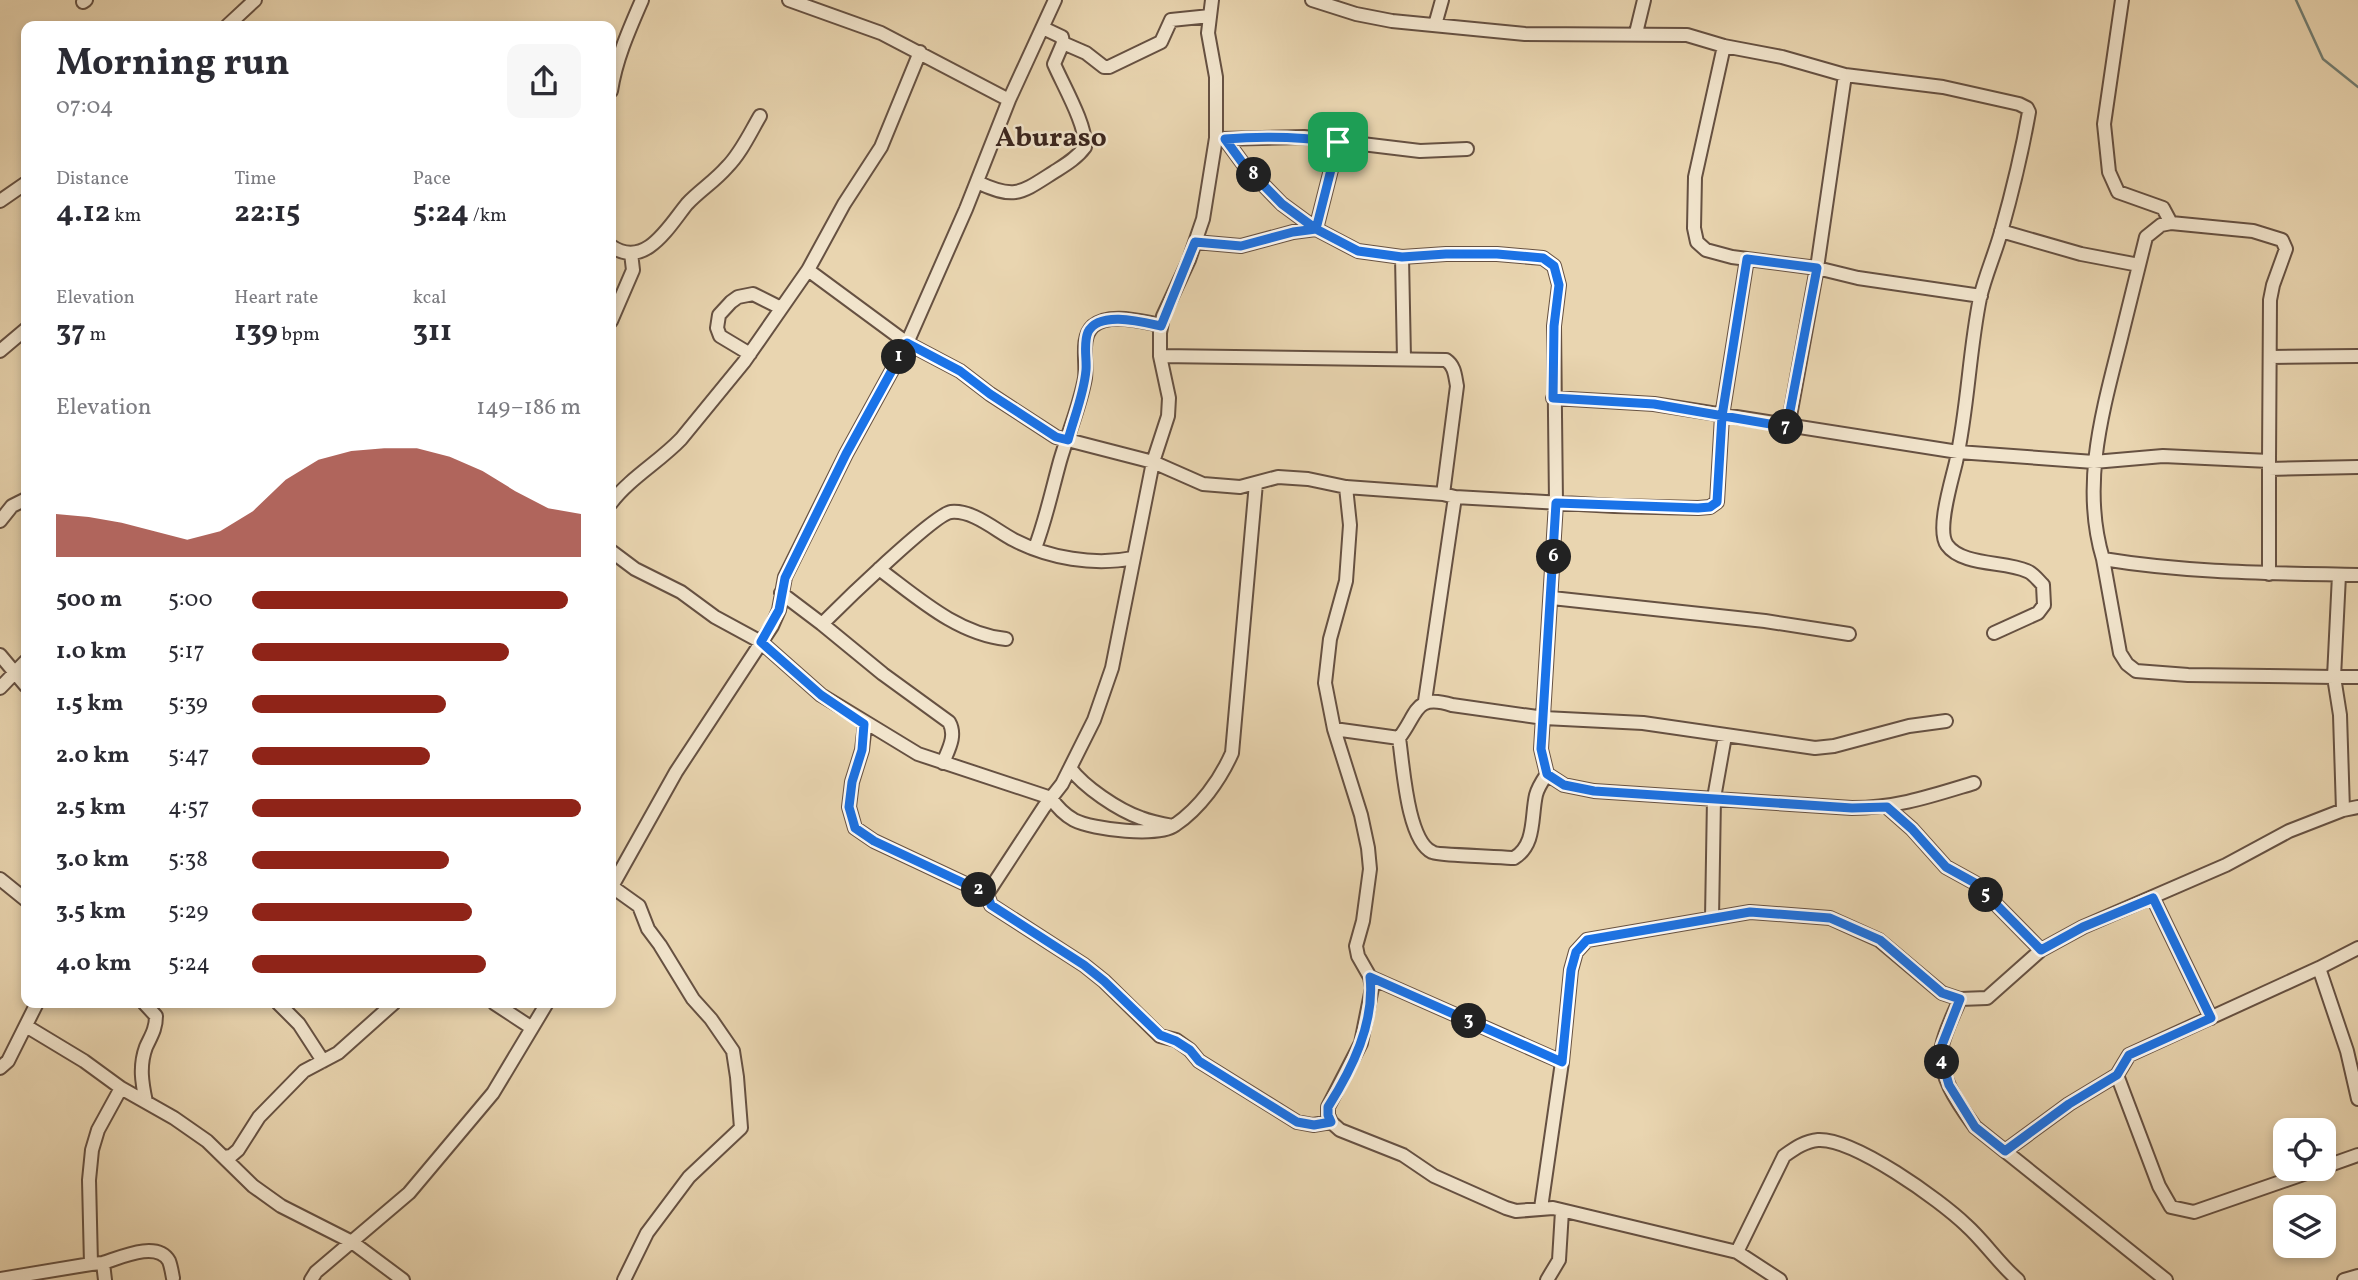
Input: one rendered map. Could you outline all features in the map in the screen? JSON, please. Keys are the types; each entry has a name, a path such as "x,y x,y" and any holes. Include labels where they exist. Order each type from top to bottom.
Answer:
{"street":[{"path":"616,64 642,0"},
{"path":"789,0 854,23 920,52 1009,100"},
{"path":"616,878 676,772 779,610 785,578 841,465 907,343 1009,100 1055,0"},
{"path":"987,894 1062,784 1105,693 1153,462 1168,416 1169,398 1160,356 1161,326 1203,219 1221,139 1216,77 1208,33 1212,0"},
{"path":"1312,0 1356,14 1525,34 1687,35 1845,75 1943,87 2019,104 2026,108 2029,112 2025,136 2001,232 1981,296 1958,452 1945,507 1944,538 1946,545 1955,553 1977,561 2030,571 2043,585 2044,605 2038,613 1994,633"},
{"path":"1435,25 1442,0"},
{"path":"1636,33 1644,0"},
{"path":"2122,0 2113,69 2104,110 2109,172 2118,192 2164,208 2171,223"},
{"path":"230,21 246,3"},
{"path":"1063,43 1086,53 1104,67 1109,67 1161,42 1171,20 1210,16"},
{"path":"976,182 1003,192 1024,190 1033,187 1082,152 1085,135 1054,64 1063,43 1062,37 1043,28"},
{"path":"1724,46 1695,177 1694,228 1697,242 1706,250 1747,259 1981,296"},
{"path":"616,496 676,445 750,354 808,270 844,204 881,147 920,52"},
{"path":"1787,427 1817,268 1845,75"},
{"path":"616,250 631,253 649,247 662,238 688,204 728,167 760,116"},
{"path":"1221,139 1304,137 1420,151 1467,149"},
{"path":"1221,139 1282,204 1316,229 1358,251 1402,257 1497,254 1543,258 1554,266 1559,285 1554,326 1553,398 1556,503 1552,598 1544,718 1541,749 1547,774 1537,792 1529,842 1523,852 1514,858 1433,854 1422,844 1408,803 1399,738 1417,707 1425,701 1544,718 1643,723 1815,748 1834,746 1909,726 1946,721"},
{"path":"1316,229 1338,142"},
{"path":"0,201 21,186"},
{"path":"2269,574 2270,300 2286,249 2282,240 2253,231 2171,223 2161,225 2146,237 2105,401 2094,462 2094,519 2104,559 2120,653 2136,671 2188,675 2358,677"},
{"path":"1195,242 1241,246 1293,232 1316,229"},
{"path":"2001,232 2081,254 2139,265"},
{"path":"616,309 633,270 631,253"},
{"path":"1402,257 1404,359"},
{"path":"808,270 907,343 960,371 1056,437 1153,462 1203,484 1240,487 1278,477 1308,479 1346,488 1449,496 1556,503 1710,507 1717,502 1722,416 1747,259"},
{"path":"750,354 720,336 717,328 719,315 738,298 753,294 781,308"},
{"path":"1035,548 1083,389 1086,370 1085,345 1089,331 1101,321 1114,320 1161,326"},
{"path":"0,351 21,334"},
{"path":"1160,356 1446,360 1451,364 1456,398 1449,496 1425,701"},
{"path":"2270,357 2358,356"},
{"path":"1553,398 1654,404 1958,452 2094,462 2163,456 2269,465 2358,467"},
{"path":"616,555 635,569 681,592 715,617 761,642 821,695 864,724 918,754 1051,798 1074,820 1093,827 1164,831 1173,827 1215,783 1231,753 1256,483"},
{"path":"1346,488 1350,525 1346,581 1330,639 1325,682 1334,729 1361,814 1368,848 1370,870 1363,921 1356,946 1370,977 1371,988 1366,1029 1361,1043 1328,1107 1331,1122 1350,1134 1402,1155 1434,1175 1506,1208 1516,1211 1541,1208 1562,1210 1737,1252 1780,1280"},
{"path":"0,522 12,506 21,502"},
{"path":"822,624 878,569 949,512 965,514 1016,541 1073,558 1097,561 1133,558"},
{"path":"2104,559 2164,569 2358,575"},
{"path":"878,569 953,621 987,637 1006,639"},
{"path":"2339,575 2334,677 2340,715 2343,810"},
{"path":"781,593 883,674 949,722 953,729 952,740 943,763"},
{"path":"1552,598 1765,621 1849,634"},
{"path":"0,655 21,679"},
{"path":"0,688 21,666"},
{"path":"864,724 862,750 852,782 849,807 855,828 874,841 987,894 991,905 1084,965 1104,981 1160,1035 1176,1041 1190,1050 1199,1061 1297,1122 1314,1125 1331,1122"},
{"path":"1334,729 1399,738"},
{"path":"1712,918 1714,798 1725,736"},
{"path":"1070,768 1078,778 1121,808 1140,818 1173,827"},
{"path":"1547,774 1564,785 1594,791 1852,808 1887,807 1908,803 1974,783"},
{"path":"1887,807 1912,829 1946,867 1975,883 2041,950"},
{"path":"1541,1208 1562,1062 1571,970 1576,952 1587,940 1750,912 1830,918 1880,940 1942,993 1960,999 1987,998 2041,950 2083,927 2227,865 2289,831 2358,807"},
{"path":"0,879 21,896"},
{"path":"616,890 639,906 648,929 693,999 733,1051 741,1128 682,1187 647,1233 624,1280"},
{"path":"2153,898 2211,1018"},
{"path":"2005,1151 2069,1104 2117,1075 2129,1055 2358,948"},
{"path":"2319,968 2347,1051 2358,1099"},
{"path":"1370,977 1562,1062"},
{"path":"1960,999 1942,1045 1941,1057 1949,1085 1975,1127 2166,1280"},
{"path":"0,1068 8,1061 35,1008"},
{"path":"146,1102 140,1074 145,1049 156,1024 156,1016 149,1008"},
{"path":"283,1008 299,1024 323,1061"},
{"path":"224,1157 231,1156 238,1150 258,1118 304,1071 338,1053 388,1008"},
{"path":"502,1008 532,1028"},
{"path":"311,1280 316,1272 417,1183 493,1093 544,1008"},
{"path":"26,1026 84,1061 121,1088 174,1118 224,1157 253,1186 281,1206 352,1242 403,1280"},
{"path":"2117,1075 2159,1186 2171,1207 2194,1212 2283,1181"},
{"path":"105,1280 97,1264 89,1180 98,1130 121,1088"},
{"path":"1737,1252 1784,1156 1798,1146 1819,1140 1851,1148 1918,1186 1965,1224 2018,1280"},
{"path":"2336,1163 2358,1155"},
{"path":"1547,1280 1559,1260 1562,1210"},
{"path":"0,1279 97,1264 151,1251 161,1254 168,1261 173,1278"},
{"path":"2344,1280 2358,1276"}],"waterway":[{"path":"2296,0 2323,59 2358,87"}],"district":[{"name":"Aburaso","path":"1051,138"}],"route":[{"path":"1338,142 1304,137 1225,139 1244,165 1282,204 1316,229 1358,251 1402,257 1497,254 1543,258 1554,266 1559,285 1554,326 1553,398 1654,404 1722,416 1787,427 1817,268 1747,259 1722,416 1717,502 1710,507 1698,508 1556,503 1541,749 1547,774 1564,785 1594,791 1852,808 1887,807 1912,829 1946,867 1975,883 2041,950 2083,927 2153,898 2211,1018 2129,1055 2117,1075 2069,1104 2005,1151 1975,1127 1962,1110 1949,1085 1941,1057 1942,1045 1960,999 1942,993 1880,940 1830,918 1750,912 1609,934 1587,940 1576,952 1571,970 1562,1062 1370,977 1366,1029 1361,1043 1328,1107 1331,1122 1314,1125 1297,1122 1256,1094 1199,1061 1190,1050 1176,1041 1160,1035 1104,981 1084,965 991,905 987,894 874,841 855,828 849,807 852,782 862,750 864,724 821,695 761,642 779,610 785,578 846,454 907,343 960,371 1056,437 1068,440 1083,389 1086,370 1085,345 1094,325 1101,321 1114,320 1161,326 1195,242 1228,247 1241,246 1293,232 1316,229 1338,142"}]}
